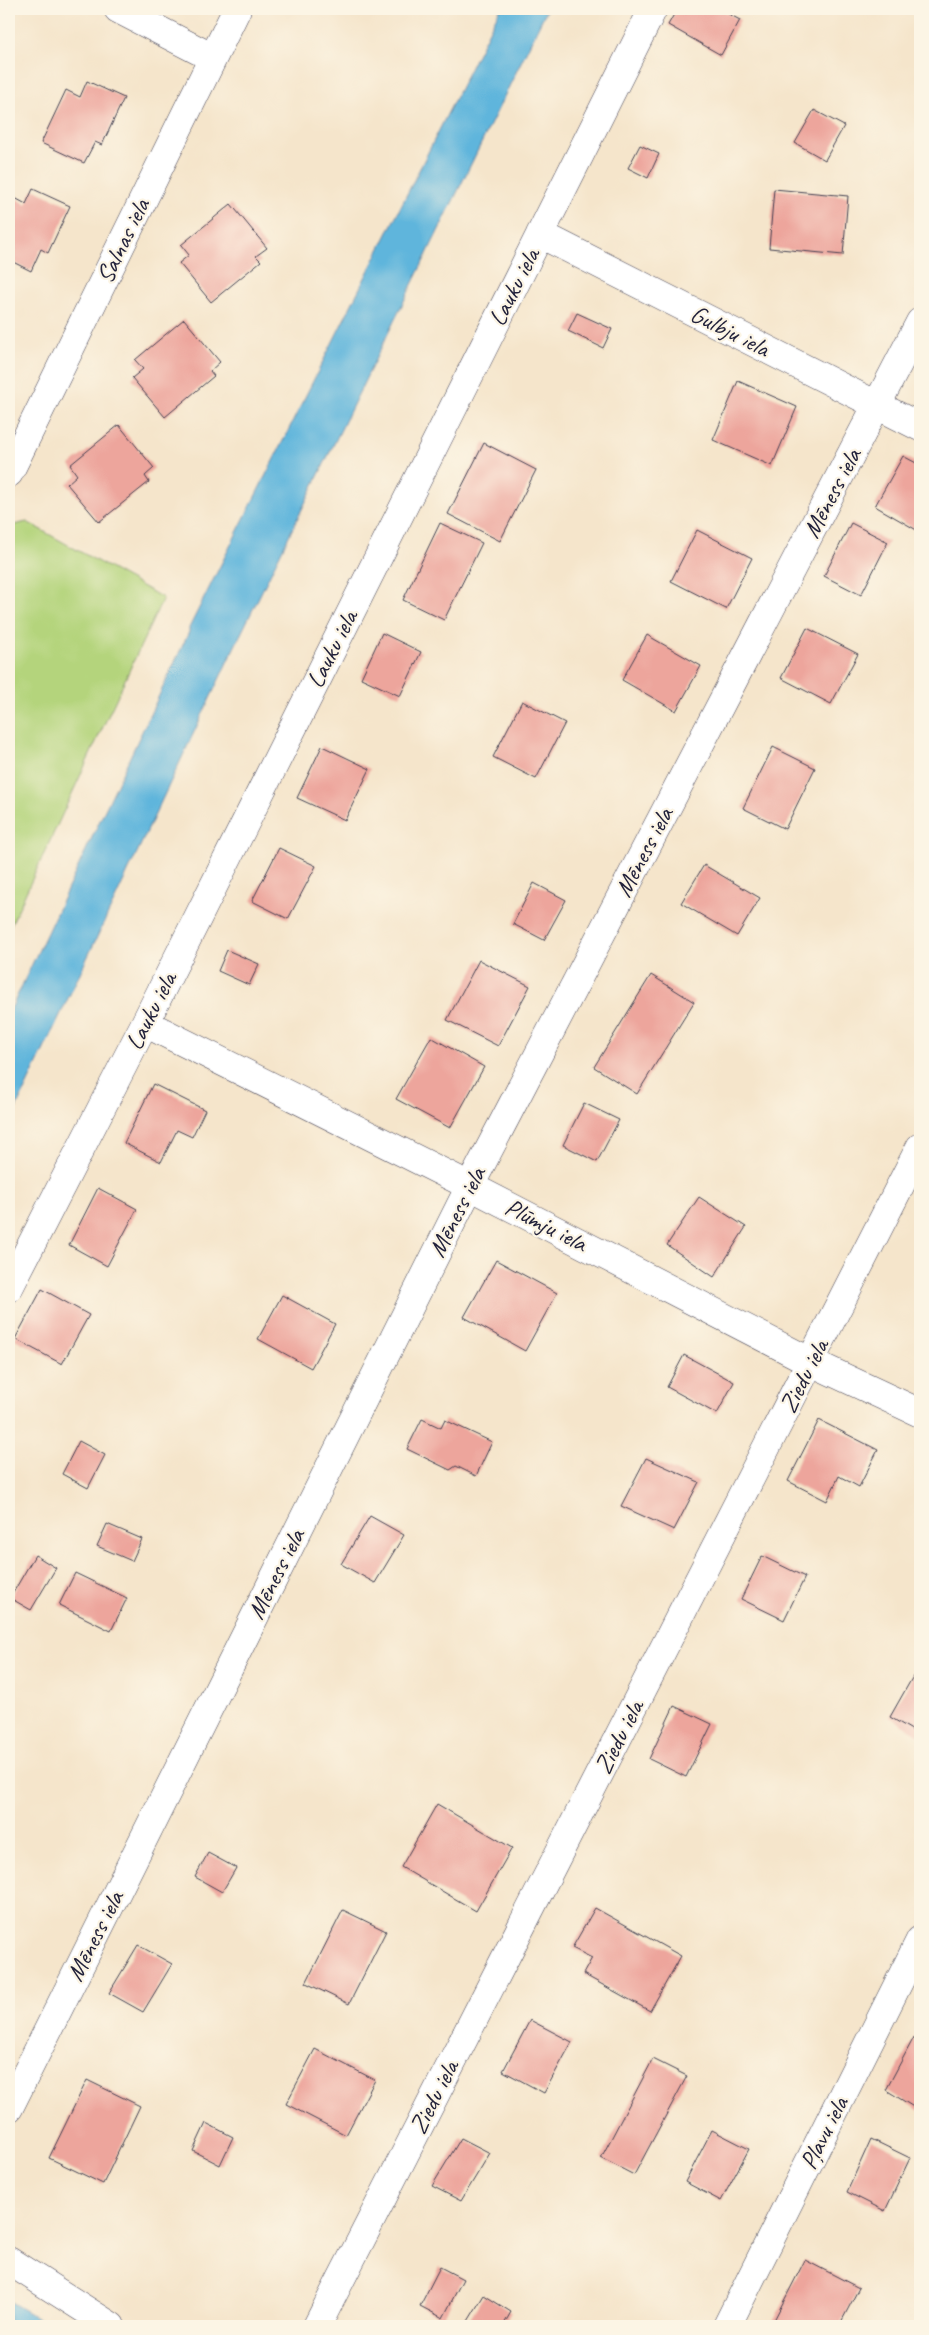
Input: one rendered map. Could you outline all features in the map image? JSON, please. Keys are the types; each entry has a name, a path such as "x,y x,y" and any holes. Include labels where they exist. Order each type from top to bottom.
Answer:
{"street":[{"path":"118,9 213,58"},
{"name":"Salnas iela","path":"9,473 238,9"},
{"name":"Lauku iela","path":"9,1288 145,1023 653,9"},
{"name":"Gulbju iela","path":"540,234 920,427"},
{"name":"Mēness iela","path":"9,2108 470,1186 878,406 920,322"},
{"name":"Plūmju iela","path":"145,1023 470,1186 811,1362 920,1413"},
{"name":"Ziedu iela","path":"317,2326 920,1147"},
{"name":"Pļavu iela","path":"727,2326 920,1940"},
{"path":"9,2261 111,2326"}],"green space":[{"path":"27,522 163,598 9,929 9,526"}],"water":[{"path":"500,9 547,9 232,652 9,1123 9,1013 189,632 189,628"},
{"path":"9,2301 51,2326 9,2326"}],"building":[{"path":"677,9 719,9 740,20 721,55 668,25"},
{"path":"87,81 124,98 102,145 95,142 84,163 41,143 66,90 80,97"},
{"path":"814,110 844,126 825,160 795,143"},
{"path":"640,145 659,154 648,178 628,168"},
{"path":"33,189 70,206 48,253 41,249 31,271 9,260 9,206 13,197 26,204"},
{"path":"774,189 848,196 843,255 769,248"},
{"path":"231,204 267,248 256,256 261,261 211,302 179,263 189,255 181,245"},
{"path":"577,313 612,329 603,348 568,331"},
{"path":"184,319 220,362 210,371 214,376 165,417 132,378 143,369 135,360"},
{"path":"738,381 797,407 772,466 713,440"},
{"path":"119,425 154,468 145,476 149,482 99,522 67,484 77,475 70,465"},
{"path":"484,443 536,470 500,541 448,514"},
{"path":"903,456 920,465 920,532 875,506"},
{"path":"440,523 482,543 444,620 403,600"},
{"path":"851,523 888,542 861,595 824,576"},
{"path":"697,530 752,558 726,609 671,581"},
{"path":"807,628 858,654 831,704 781,678"},
{"path":"382,633 421,652 400,696 361,678"},
{"path":"647,635 701,666 676,711 622,680"},
{"path":"522,701 565,723 536,779 493,757"},
{"path":"322,746 370,769 345,820 297,798"},
{"path":"773,747 815,768 785,829 743,808"},
{"path":"279,848 316,866 288,919 252,901"},
{"path":"704,865 760,898 737,936 681,903"},
{"path":"534,883 566,900 544,940 513,924"},
{"path":"227,950 259,964 249,985 218,971"},
{"path":"479,960 530,986 498,1046 447,1020"},
{"path":"651,975 694,1002 637,1094 594,1067"},
{"path":"431,1037 484,1067 450,1128 396,1099"},
{"path":"153,1084 205,1110 192,1137 177,1130 161,1162 124,1143"},
{"path":"584,1103 619,1120 597,1162 563,1145"},
{"path":"98,1188 137,1209 107,1266 69,1245"},
{"path":"699,1197 746,1227 714,1277 667,1245"},
{"path":"496,1260 557,1293 525,1351 464,1317"},
{"path":"42,1289 89,1315 62,1364 15,1339"},
{"path":"282,1295 335,1324 311,1368 258,1339"},
{"path":"684,1355 734,1382 717,1414 667,1387"},
{"path":"422,1419 441,1428 445,1420 492,1442 476,1476 456,1466 450,1470 407,1449"},
{"path":"819,1420 878,1450 859,1487 839,1476 827,1501 788,1481"},
{"path":"79,1441 105,1455 88,1488 62,1474"},
{"path":"646,1458 699,1482 674,1530 621,1506"},
{"path":"370,1516 404,1535 375,1583 341,1564"},
{"path":"107,1524 142,1539 132,1561 97,1546"},
{"path":"35,1555 56,1568 31,1610 10,1598"},
{"path":"762,1556 805,1577 784,1620 741,1599"},
{"path":"75,1573 127,1598 111,1631 59,1605"},
{"path":"920,1664 920,1735 890,1717"},
{"path":"674,1706 712,1724 686,1777 649,1759"},
{"path":"437,1804 512,1848 476,1911 401,1867"},
{"path":"208,1853 236,1868 222,1892 195,1877"},
{"path":"595,1908 681,1956 650,2011 583,1974 592,1958 572,1948"},
{"path":"343,1910 386,1931 349,2004 306,1983"},
{"path":"138,1945 172,1964 143,2012 109,1993"},
{"path":"530,2020 572,2042 544,2093 503,2071"},
{"path":"920,2026 920,2111 886,2090"},
{"path":"315,2049 375,2080 346,2135 286,2104"},
{"path":"653,2059 687,2076 634,2175 601,2158"},
{"path":"87,2080 140,2106 103,2184 49,2158"},
{"path":"206,2123 233,2137 220,2165 193,2151"},
{"path":"712,2130 749,2149 721,2201 685,2182"},
{"path":"461,2138 490,2153 461,2201 432,2186"},
{"path":"871,2139 910,2158 885,2211 847,2192"},
{"path":"805,2260 859,2288 839,2326 771,2326"},
{"path":"440,2267 463,2279 443,2318 420,2306"},
{"path":"484,2295 511,2312 503,2326 465,2326"}]}
